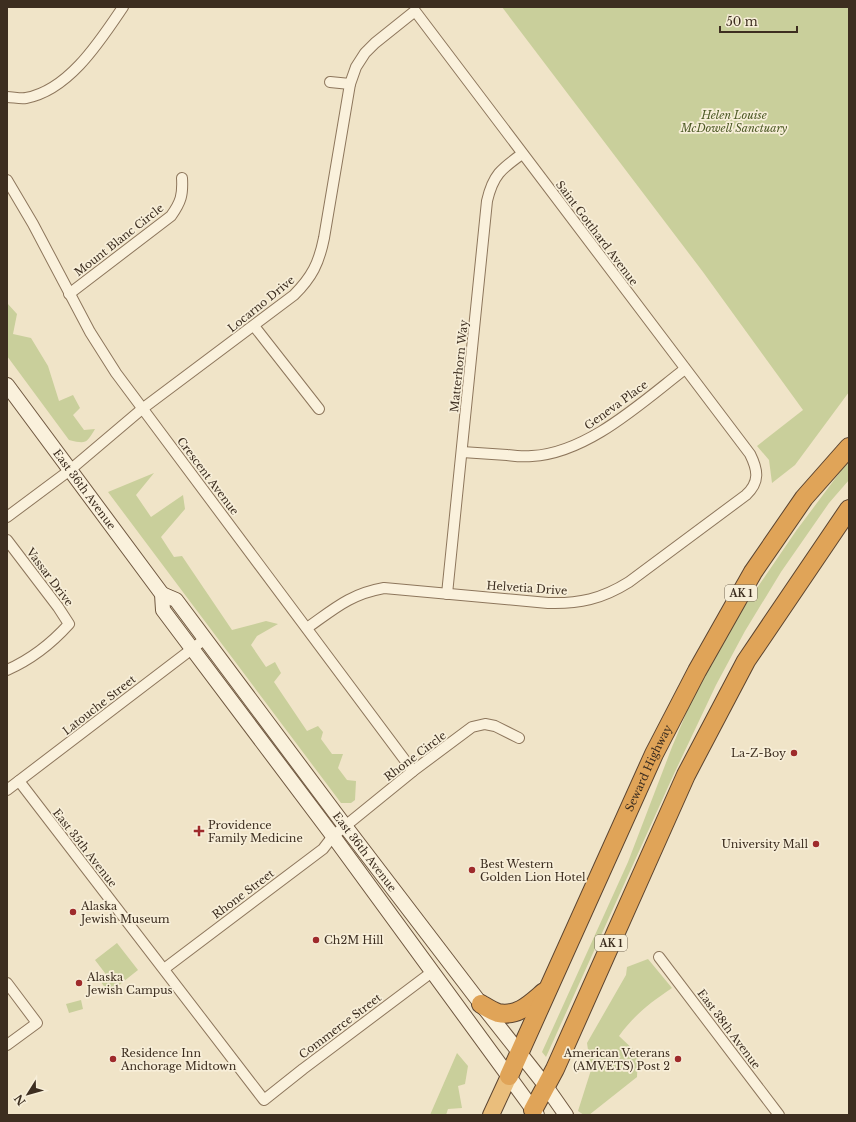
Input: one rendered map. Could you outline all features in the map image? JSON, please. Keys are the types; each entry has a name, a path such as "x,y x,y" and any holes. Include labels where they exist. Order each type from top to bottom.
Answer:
{"highway":[{"name":"Seward Highway","path":"491,1115 654,754 697,671 757,566 804,498 849,447"},
{"name":"AK 1","path":"534,1113 545,1085 555,1069 686,775 746,661 849,509"},
{"path":"481,1004 497,1012 512,1014 526,1007 548,988"}],"main road":[{"name":"East 36th Avenue","path":"7,385 162,594 176,600 345,826 545,1085 566,1115"},
{"name":"East 36th Avenue","path":"162,594 163,610 333,836 509,1076 534,1113"}],"street":[{"path":"7,97 25,98 44,92 56,85 82,62 103,37 123,7"},
{"name":"Locarno Drive","path":"7,518 70,470 142,409 254,326 294,295 305,284 320,257 350,84 356,67 374,43 415,11"},
{"name":"Saint Gotthard Avenue","path":"415,11 750,454 755,464 757,473"},
{"path":"330,82 350,84"},
{"name":"Matterhorn Way","path":"447,594 487,201 490,190 498,174 502,169 522,154"},
{"name":"Mount Blanc Circle","path":"69,294 171,216 179,206 183,192 182,178"},
{"name":"Crescent Avenue","path":"7,180 33,224 97,344 116,373 413,771"},
{"path":"254,326 319,409"},
{"name":"Geneva Place","path":"462,452 531,457 545,455 564,449 587,440 606,430 685,369"},
{"name":"Helvetia Drive","path":"307,628 348,599 369,590 384,588 565,603 584,601 605,595 615,591 629,582 746,495 756,482 757,473"},
{"name":"Vassar Drive","path":"7,540 58,607 69,624 57,638 33,657 7,670"},
{"name":"Latouche Street","path":"7,790 205,639"},
{"name":"Rhone Circle","path":"333,836 413,771 472,727 478,725 495,726 519,738"},
{"name":"East 35th Avenue","path":"19,781 264,1100"},
{"name":"Rhone Street","path":"164,969 323,849 333,836"},
{"name":"East 38th Avenue","path":"659,957 779,1115"},
{"name":"Commerce Street","path":"264,1100 432,972"},
{"path":"7,984 37,1023 7,1045"}],"green space":[{"name":"Helen Louise McDowell Sanctuary","path":"502,7 849,7 849,392 795,465 772,483 769,460 757,446 803,410 703,272"},
{"path":"7,303 17,314 13,334 31,338 48,366 59,401 73,395 80,408 73,415 84,430 95,429 90,438 85,442 69,440 7,356"},
{"path":"849,460 849,480 829,503 781,572 745,631 716,685 673,776 546,1057 542,1052 628,862 672,747 693,697 744,607 796,531"},
{"path":"154,473 136,495 151,517 183,495 185,509 161,537 174,557 182,556 232,630 266,621 278,624 257,636 251,645 266,667 275,662 281,673 274,682 307,731 318,726 323,732 321,739 332,754 343,754 338,768 347,780 356,781 355,800 351,803 341,803 108,492"},
{"path":"117,943 138,970 109,993 101,982 108,977 95,960"},
{"path":"648,959 672,988 643,1009 619,1036 638,1054 637,1077 589,1115 584,1115 578,1111 591,1070 587,1043 626,975 627,967"},
{"path":"81,1000 83,1009 69,1013 66,1004"},
{"path":"457,1053 468,1066 465,1084 458,1086 462,1108 448,1109 446,1115 430,1115"}],"place":[{"name":"La-Z-Boy","path":"794,753"},
{"name":"Providence Family Medicine","path":"199,831"},
{"name":"University Mall","path":"816,844"},
{"name":"Best Western Golden Lion Hotel","path":"472,870"},
{"name":"Alaska Jewish Museum","path":"73,912"},
{"name":"Ch2M Hill","path":"316,940"},
{"name":"Alaska Jewish Campus","path":"79,983"},
{"name":"Residence Inn Anchorage Midtown","path":"113,1059"},
{"name":"American Veterans (AMVETS) Post 2","path":"678,1059"}]}
